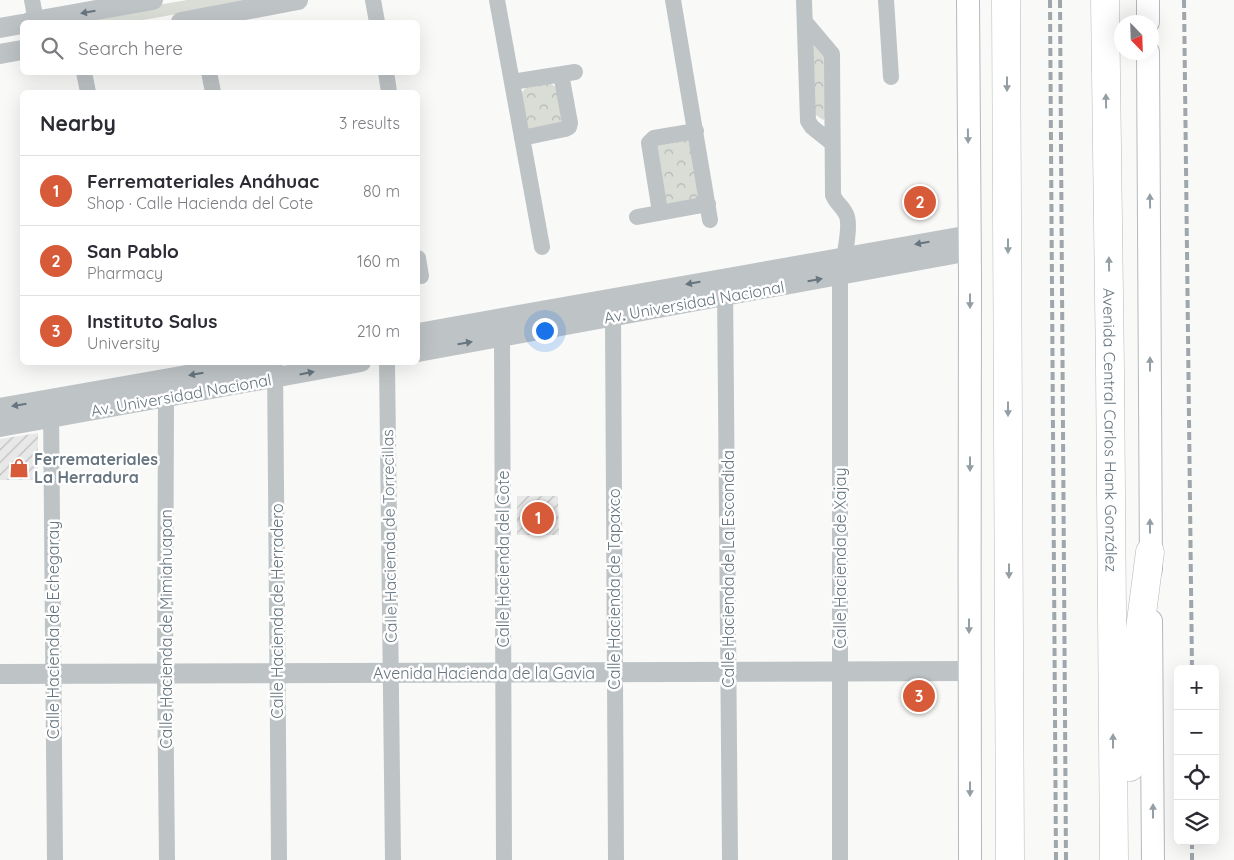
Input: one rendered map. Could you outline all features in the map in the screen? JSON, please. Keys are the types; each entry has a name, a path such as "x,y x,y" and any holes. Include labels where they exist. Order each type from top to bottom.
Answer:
{"highway":[{"path":"990,0 998,32 1007,53"},
{"path":"1006,0 1010,860"},
{"name":"Avenida Central Carlos Hank González","path":"1105,0 1114,860"},
{"path":"1118,860 1129,794 1138,644 1150,552"}],"main road":[{"path":"968,0 970,860"},
{"path":"1148,0 1148,15"},
{"path":"1148,60 1153,860"}],"street":[{"path":"29,20 32,0"},
{"path":"40,20 153,0"},
{"path":"199,20 298,0"},
{"path":"373,0 377,20"},
{"path":"496,0 542,247"},
{"path":"637,217 660,212 709,212 673,0"},
{"path":"804,0 808,122 832,143"},
{"path":"886,0 891,77"},
{"name":"Calle Hacienda de Xajay","path":"805,22 832,54 833,194 837,204 847,214 848,220 842,266 840,860"},
{"path":"0,28 20,24"},
{"path":"0,54 20,50"},
{"path":"512,82 568,73 569,126 565,129 522,138"},
{"path":"85,75 88,90"},
{"path":"210,75 213,90"},
{"path":"386,75 389,90"},
{"path":"660,212 649,143 654,138 696,131"},
{"name":"Av. Universidad Nacional","path":"420,351 500,327 970,243"},
{"path":"420,270 421,276"},
{"name":"Av. Universidad Nacional","path":"420,333 613,318 725,287"},
{"name":"Calle Hacienda de La Escondida","path":"725,287 730,860"},
{"name":"Calle Hacienda de Tapaxco","path":"613,318 616,860"},
{"name":"Calle Hacienda del Cote","path":"500,327 504,860"},
{"name":"Av. Universidad Nacional","path":"0,427 51,408 247,365"},
{"name":"Av. Universidad Nacional","path":"0,408 51,408 166,398 275,371 332,365"},
{"name":"Calle Hacienda de Torrecillas","path":"387,365 392,860"},
{"name":"Calle Hacienda de Herradero","path":"275,371 279,860"},
{"name":"Calle Hacienda de Mimiahuapan","path":"166,398 165,674 167,860"},
{"name":"Calle Hacienda de Echegaray","path":"51,408 56,860"},
{"name":"Avenida Hacienda de la Gavia","path":"0,674 969,671"}],"shaded area":[{"name":"Ferremateriales La Herradura","path":"38,433 38,480 0,480 0,439"},
{"path":"517,496 558,496 559,535 517,535"}],"green space":[{"path":"187,0 255,0 143,20 71,20"},
{"path":"814,42 825,48 827,116 823,120 813,113 810,46"},
{"path":"546,80 557,88 565,120 552,126 529,130 519,95 530,84"},
{"path":"689,138 702,198 665,204 655,145"}],"railway":[{"path":"1050,0 1056,860"},
{"path":"1060,0 1066,860"},
{"path":"1184,0 1192,665"},
{"path":"1192,845 1192,860"}],"place":[{"name":"San Pablo","path":"920,202"},
{"name":"Ferremateriales La Herradura","path":"19,468"},
{"name":"Ferremateriales Anáhuac","path":"538,518"},
{"name":"Instituto Salus","path":"919,696"}]}
